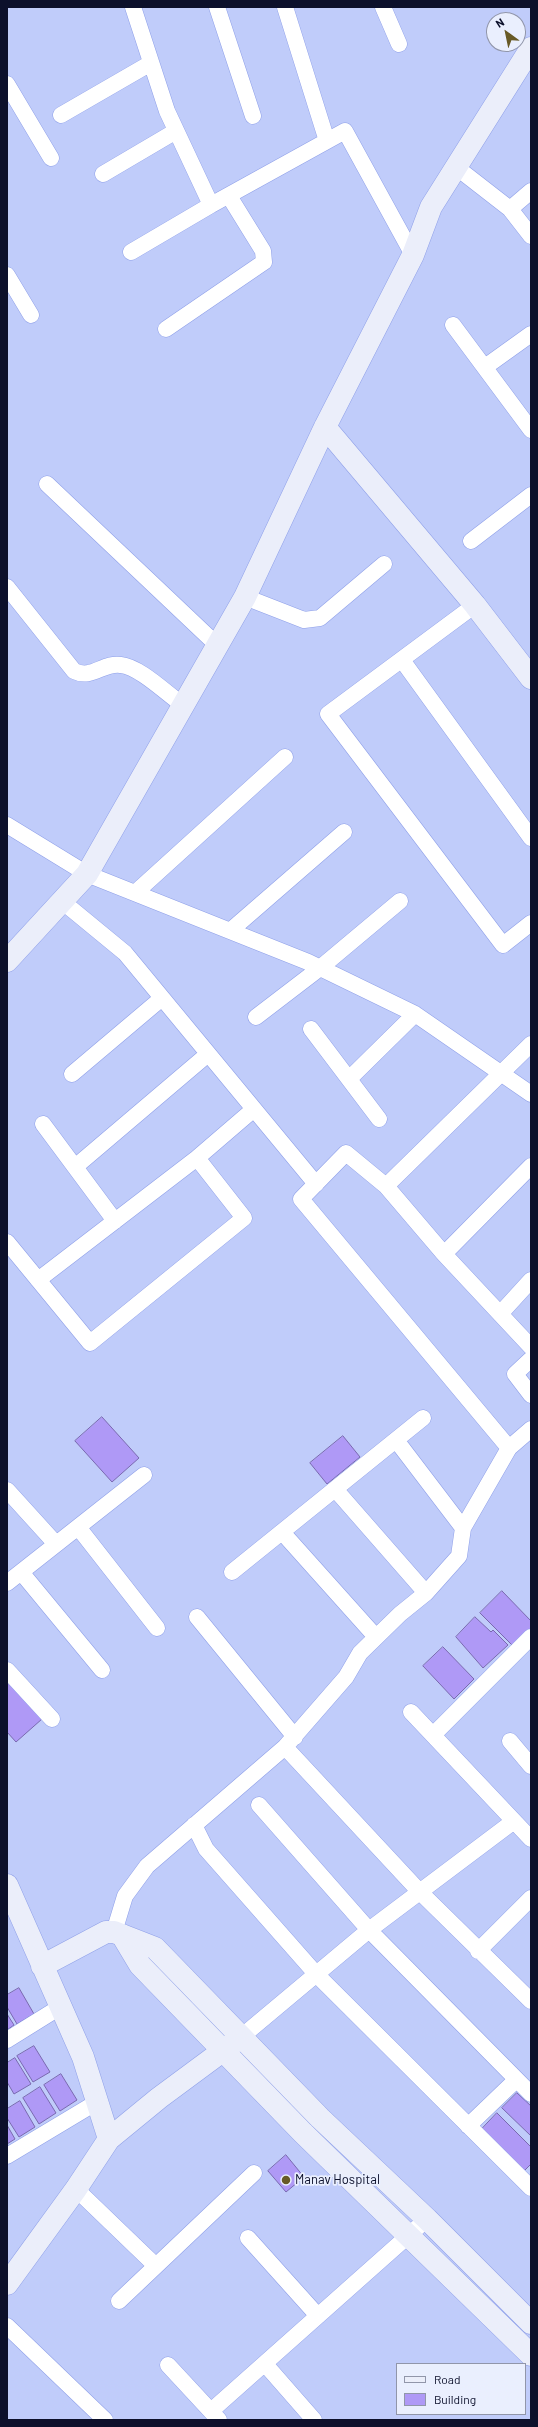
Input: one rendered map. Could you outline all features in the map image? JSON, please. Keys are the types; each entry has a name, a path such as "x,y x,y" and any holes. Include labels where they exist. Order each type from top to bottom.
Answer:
{"street":[{"path":"133,7 167,111 211,205"},
{"path":"217,7 253,116"},
{"path":"285,7 327,141"},
{"path":"384,7 399,44"},
{"path":"7,961 63,902 87,874 245,597 325,427 413,255 431,207 531,48"},
{"path":"61,115 151,63"},
{"path":"7,84 51,158"},
{"path":"103,174 176,131"},
{"path":"132,252 211,205 345,132 413,255"},
{"path":"456,167 510,209 531,236"},
{"path":"510,209 531,191"},
{"path":"166,329 264,262 263,251 228,196"},
{"path":"7,275 31,315"},
{"path":"453,325 531,430"},
{"path":"484,366 531,334"},
{"path":"325,427 475,605 531,678"},
{"path":"47,484 217,645"},
{"path":"471,540 531,496"},
{"path":"245,597 304,620 312,620 326,614 384,564"},
{"path":"7,587 74,672 81,675 90,674 114,665 122,665 134,670 183,705"},
{"path":"475,605 328,714 503,945 531,923"},
{"path":"402,660 531,838"},
{"path":"135,893 285,757"},
{"path":"7,825 87,874 320,968 415,1014 531,1094"},
{"path":"230,931 344,832"},
{"path":"256,1016 320,968 400,901"},
{"path":"63,902 125,953 316,1184"},
{"path":"72,1074 162,998"},
{"path":"349,1079 415,1014"},
{"path":"311,1029 379,1118"},
{"path":"386,1186 531,1044"},
{"path":"75,1168 208,1054"},
{"path":"38,1280 197,1158 254,1109"},
{"path":"44,1124 115,1221"},
{"path":"509,1448 301,1200 346,1153 386,1186 444,1254 531,1347"},
{"path":"7,1242 90,1343 244,1218 197,1158"},
{"path":"444,1254 531,1166"},
{"path":"500,1314 531,1280"},
{"path":"531,1359 515,1374 531,1394"},
{"path":"232,1572 423,1418"},
{"path":"531,1429 509,1448 463,1528 459,1556 426,1593 400,1614 360,1652 346,1677 290,1742 138,1875 125,1896 118,1933 140,1965 320,2118 427,2219 531,2323"},
{"path":"396,1440 463,1528"},
{"path":"7,1583 144,1475"},
{"path":"336,1489 426,1593"},
{"path":"7,1490 56,1544"},
{"path":"78,1527 156,1628"},
{"path":"282,1532 376,1637"},
{"path":"21,1572 102,1670"},
{"path":"197,1617 290,1742 419,1891 478,1951 531,2001"},
{"path":"433,1735 531,1637"},
{"path":"7,1670 52,1719"},
{"path":"411,1712 531,1839"},
{"path":"510,1741 531,1766"},
{"path":"259,1805 369,1930 531,2094"},
{"path":"7,2284 76,2189 109,2140 159,2098 232,2044 317,1975 369,1930 514,1821"},
{"path":"194,1825 206,1849 317,1975 531,2188"},
{"path":"7,1885 83,2057 109,2140"},
{"path":"478,1951 531,1898"},
{"path":"42,1966 106,1932 118,1933"},
{"path":"7,2040 60,2007"},
{"path":"232,2044 303,2134 531,2355"},
{"path":"468,2126 516,2080"},
{"path":"7,2156 98,2102"},
{"path":"119,2301 254,2173"},
{"path":"76,2189 156,2266"},
{"path":"168,2365 215,2416 265,2364 427,2219"},
{"path":"248,2238 318,2316"},
{"path":"7,2326 105,2420"},
{"path":"265,2364 314,2420"}],"building":[{"path":"102,1417 139,1458 112,1482 75,1441"},
{"path":"343,1436 360,1457 327,1484 310,1463"},
{"path":"502,1591 531,1621 531,1628 513,1646 480,1613"},
{"path":"475,1617 491,1632 493,1630 508,1645 483,1668 456,1637"},
{"path":"443,1647 474,1679 454,1699 423,1666"},
{"path":"7,1679 42,1719 16,1742 7,1732"},
{"path":"19,1988 34,2014 17,2024 7,2007 7,1995"},
{"path":"7,2014 14,2025 7,2030"},
{"path":"34,2046 50,2072 33,2082 17,2056"},
{"path":"15,2058 31,2084 14,2094 7,2082 7,2063"},
{"path":"61,2074 77,2100 60,2111 44,2085"},
{"path":"40,2087 56,2113 39,2124 23,2098"},
{"path":"517,2093 531,2106 531,2136 502,2108"},
{"path":"20,2101 35,2127 19,2137 7,2118 7,2109"},
{"path":"497,2113 531,2147 531,2164 523,2172 481,2130"},
{"path":"7,2125 15,2139 7,2144"},
{"path":"286,2155 304,2177 286,2192 268,2171"}],"place":[{"name":"Manav Hospital","path":"286,2180"}]}
